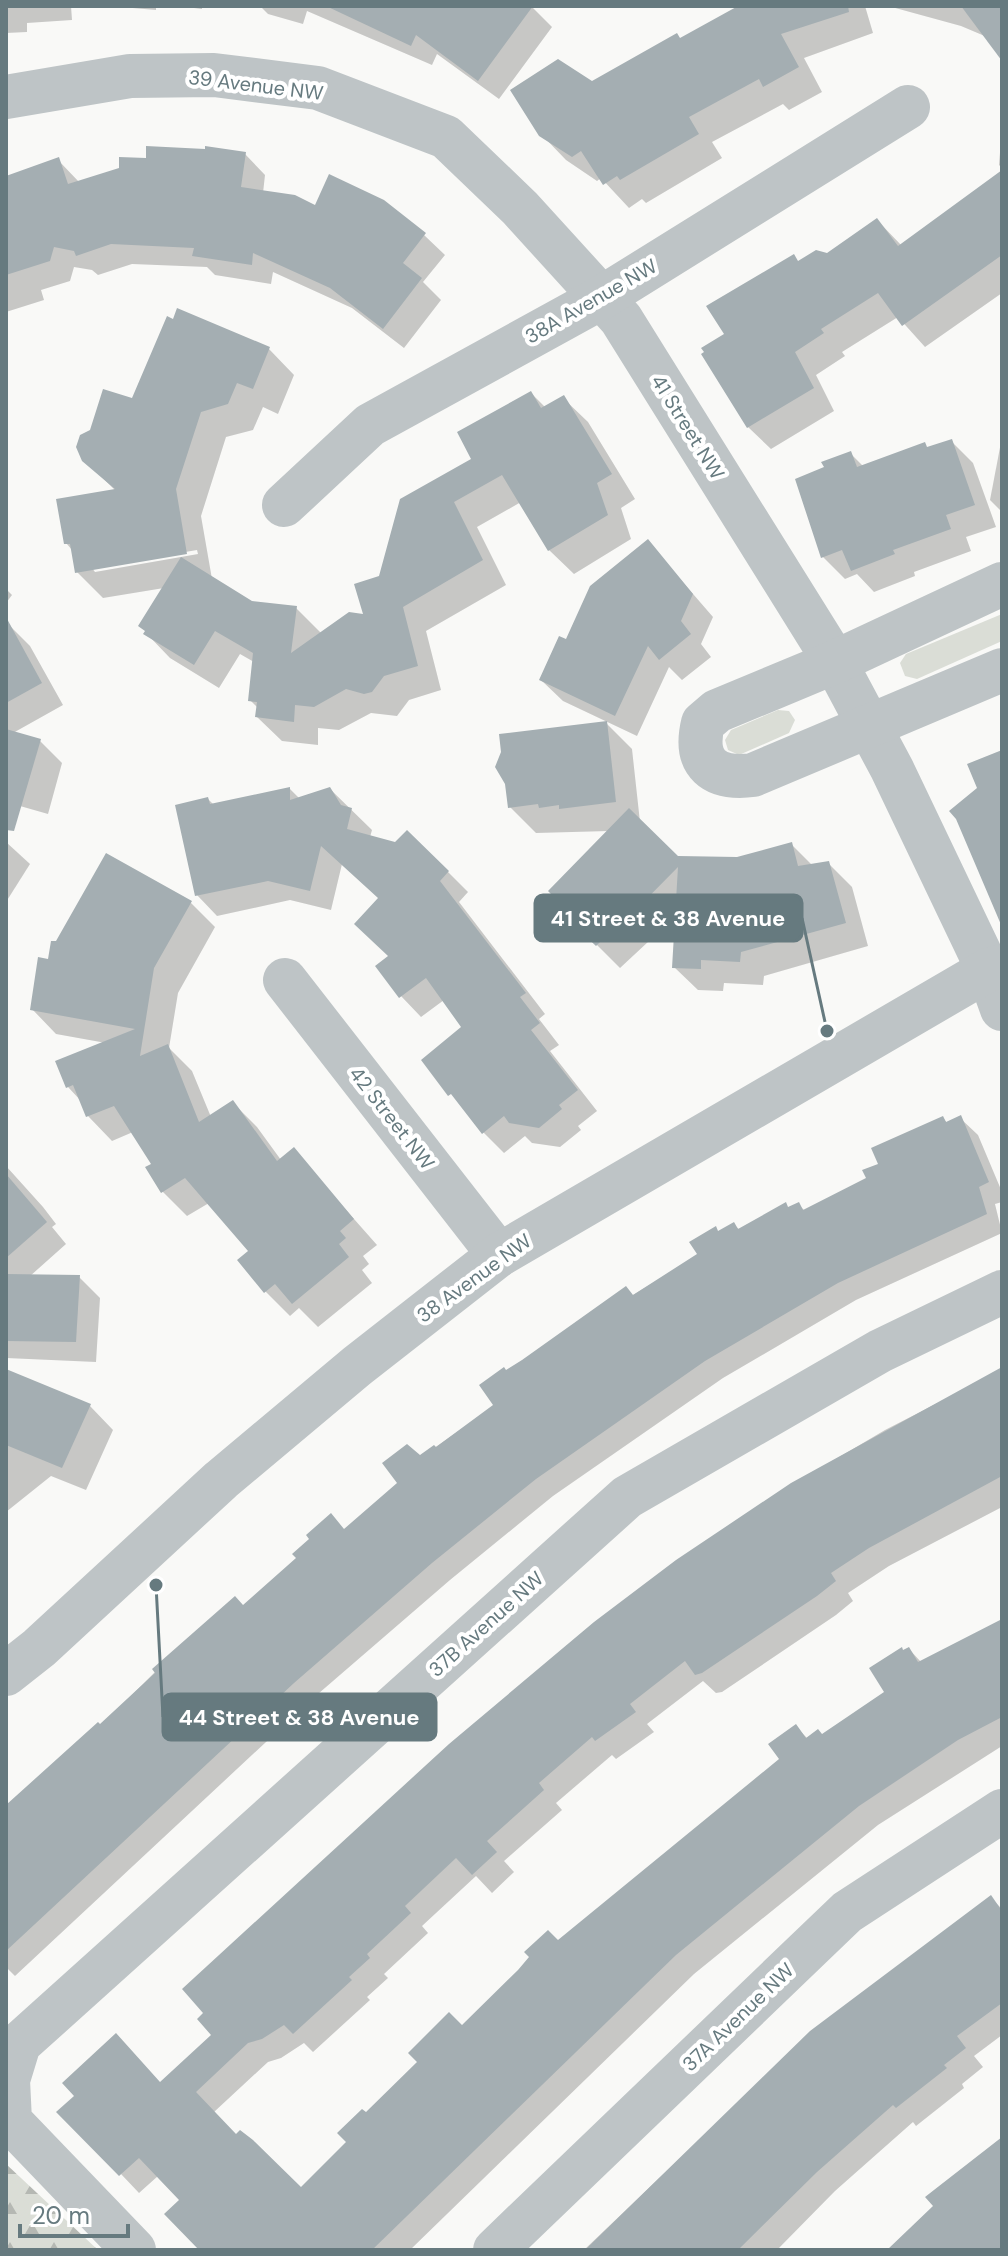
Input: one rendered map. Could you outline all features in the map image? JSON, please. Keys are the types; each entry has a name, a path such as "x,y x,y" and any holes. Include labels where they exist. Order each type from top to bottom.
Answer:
{"street":[{"name":"39 Avenue NW","path":"6,97 130,76 214,75 318,88 446,137 520,208"},
{"name":"38A Avenue NW","path":"284,505 370,425 601,298 908,107"},
{"name":"41 Street NW","path":"520,208 621,319 835,662 892,769 997,982"},
{"path":"1002,584 709,717 701,734 703,757 708,766 727,777 753,775 1002,670"},
{"name":"42 Street NW","path":"285,980 499,1255"},
{"name":"38 Avenue NW","path":"6,1674 39,1648 221,1480 357,1366 499,1255 997,982"},
{"name":"37B Avenue NW","path":"134,2250 10,2121 8,2080 19,2044 627,1497 880,1351 1002,1292"},
{"name":"37A Avenue NW","path":"495,2250 847,1912 1002,1811"}],"green space":[{"path":"1002,614 1002,641 917,679 905,676 900,663 906,654"},
{"path":"778,710 789,711 795,720 789,733 739,755 728,750 725,740 731,730"},
{"path":"6,2164 98,2250 6,2250"}],"building":[{"path":"326,6 533,6 478,81 416,35 411,46"},
{"path":"738,6 848,6 849,12 781,34 799,67 763,87 759,79 689,117 699,134 620,180 617,176 603,185 581,151 572,157 539,136 510,90 558,59 592,81 677,33 680,38"},
{"path":"961,6 1002,6 1002,61"},
{"path":"146,146 205,149 205,146 246,152 241,187 295,195 315,205 329,174 384,200 426,233 403,263 422,278 383,329 330,288 253,253 252,265 192,256 194,248 111,244 76,256 74,251 54,247 50,261 6,275 6,176 59,157 68,184 119,168 119,157 146,158"},
{"path":"1002,170 1002,255 902,326 878,293 821,329 824,333 795,352 814,388 747,428 701,354 704,352 701,348 724,334 706,306 794,254 798,261 816,250 827,253 877,218 898,246"},
{"path":"177,308 270,347 253,389 237,383 228,404 201,412 176,489 187,554 75,573 70,544 64,544 56,499 115,489 82,461 76,447 80,435 90,430 103,389 132,398 167,316 173,319"},
{"path":"531,391 541,408 564,395 612,474 597,483 608,515 548,551 502,475 454,502 483,560 403,607 418,666 384,676 372,692 364,694 346,689 314,707 295,705 294,722 255,717 257,702 248,701 253,653 215,631 194,665 143,634 145,631 138,626 181,557 252,601 297,606 291,653 349,612 363,614 354,584 379,576 400,499 471,459 457,432"},
{"path":"952,439 975,505 946,515 951,529 893,550 895,554 851,571 842,550 821,558 795,479 824,467 821,462 851,451 857,467 925,442 927,447"},
{"path":"648,539 693,594 681,621 691,634 659,660 648,646 615,716 539,680 559,636 566,639 590,586"},
{"path":"6,617 42,683 6,703"},
{"path":"607,721 616,802 559,809 559,805 539,808 538,804 508,808 505,784 495,767 501,752 499,734"},
{"path":"6,729 41,739 14,831 6,830"},
{"path":"1002,750 1002,927 956,819 949,811 977,788 967,764"},
{"path":"290,787 290,800 330,787 341,805 352,808 347,829 395,842 407,830 449,871 440,881 526,993 520,997 540,1023 531,1030 578,1090 559,1105 562,1109 539,1128 509,1123 504,1116 482,1134 451,1094 448,1096 421,1060 461,1027 426,978 399,998 375,966 388,956 354,924 378,898 321,846 310,891 268,881 195,896 175,805 208,797 210,804"},
{"path":"629,808 678,856 737,857 792,842 798,866 829,861 846,923 741,952 740,962 701,960 701,969 672,968 678,867 608,938 606,936 596,946 574,925 578,921 548,891"},
{"path":"106,853 192,901 154,968 140,1056 168,1044 199,1122 233,1100 277,1161 294,1147 354,1219 340,1231 346,1238 339,1244 349,1257 292,1304 275,1284 264,1293 237,1260 248,1251 185,1178 161,1193 145,1167 151,1164 114,1106 86,1117 73,1085 66,1088 55,1061 135,1029 30,1010 38,957 48,959 51,941 56,941"},
{"path":"961,1115 989,1182 979,1187 987,1214 838,1283 705,1361 536,1479 432,1563 294,1683 6,1951 6,1805 98,1722 100,1724 155,1673 152,1669 235,1596 243,1605 296,1558 292,1554 309,1539 306,1535 331,1513 344,1529 397,1483 382,1463 407,1444 420,1455 434,1445 436,1447 493,1405 479,1385 504,1367 506,1370 522,1360 626,1286 633,1295 697,1254 689,1242 716,1226 718,1231 734,1222 738,1229 786,1202 788,1207 799,1202 803,1210 866,1178 862,1170 878,1164 871,1148 943,1116 946,1122"},
{"path":"6,1174 47,1222 6,1258"},
{"path":"6,1274 80,1275 76,1342 6,1341"},
{"path":"1002,1367 1002,1476 869,1548 831,1573 836,1581 817,1596 702,1673 695,1675 685,1661 630,1704 636,1712 595,1741 592,1737 539,1783 544,1790 487,1841 497,1852 472,1875 456,1858 405,1906 411,1913 367,1954 370,1958 349,1977 352,1980 293,2034 284,2025 262,2039 248,2043 196,2092 236,2134 240,2130 253,2140 301,2187 346,2142 337,2133 362,2109 366,2112 417,2062 408,2053 449,2012 462,2025 518,1970 529,1957 524,1952 548,1930 558,1940 779,1759 768,1744 796,1724 806,1738 818,1729 822,1734 884,1692 869,1668 902,1647 903,1650 909,1647 918,1662 1002,1619 1002,1717 958,1740 859,1806 676,1955 372,2250 199,2250 164,2214 179,2200 139,2158 119,2176 56,2112 74,2096 62,2083 116,2033 160,2082 211,2035 197,2019 203,2013 182,1989 449,1744 594,1622 676,1560 791,1483"},
{"path":"6,1369 91,1404 62,1468 6,1445"},
{"path":"991,1895 1002,1911 1002,2003 957,2036 966,2048 944,2065 947,2068 896,2108 893,2105 817,2172 738,2250 585,2250 810,2031"},
{"path":"1002,2137 1002,2250 887,2250 933,2206 925,2197"}],"place":[{"name":"41 Street & 38 Avenue","path":"827,1031"},
{"name":"44 Street & 38 Avenue","path":"156,1585"}]}
